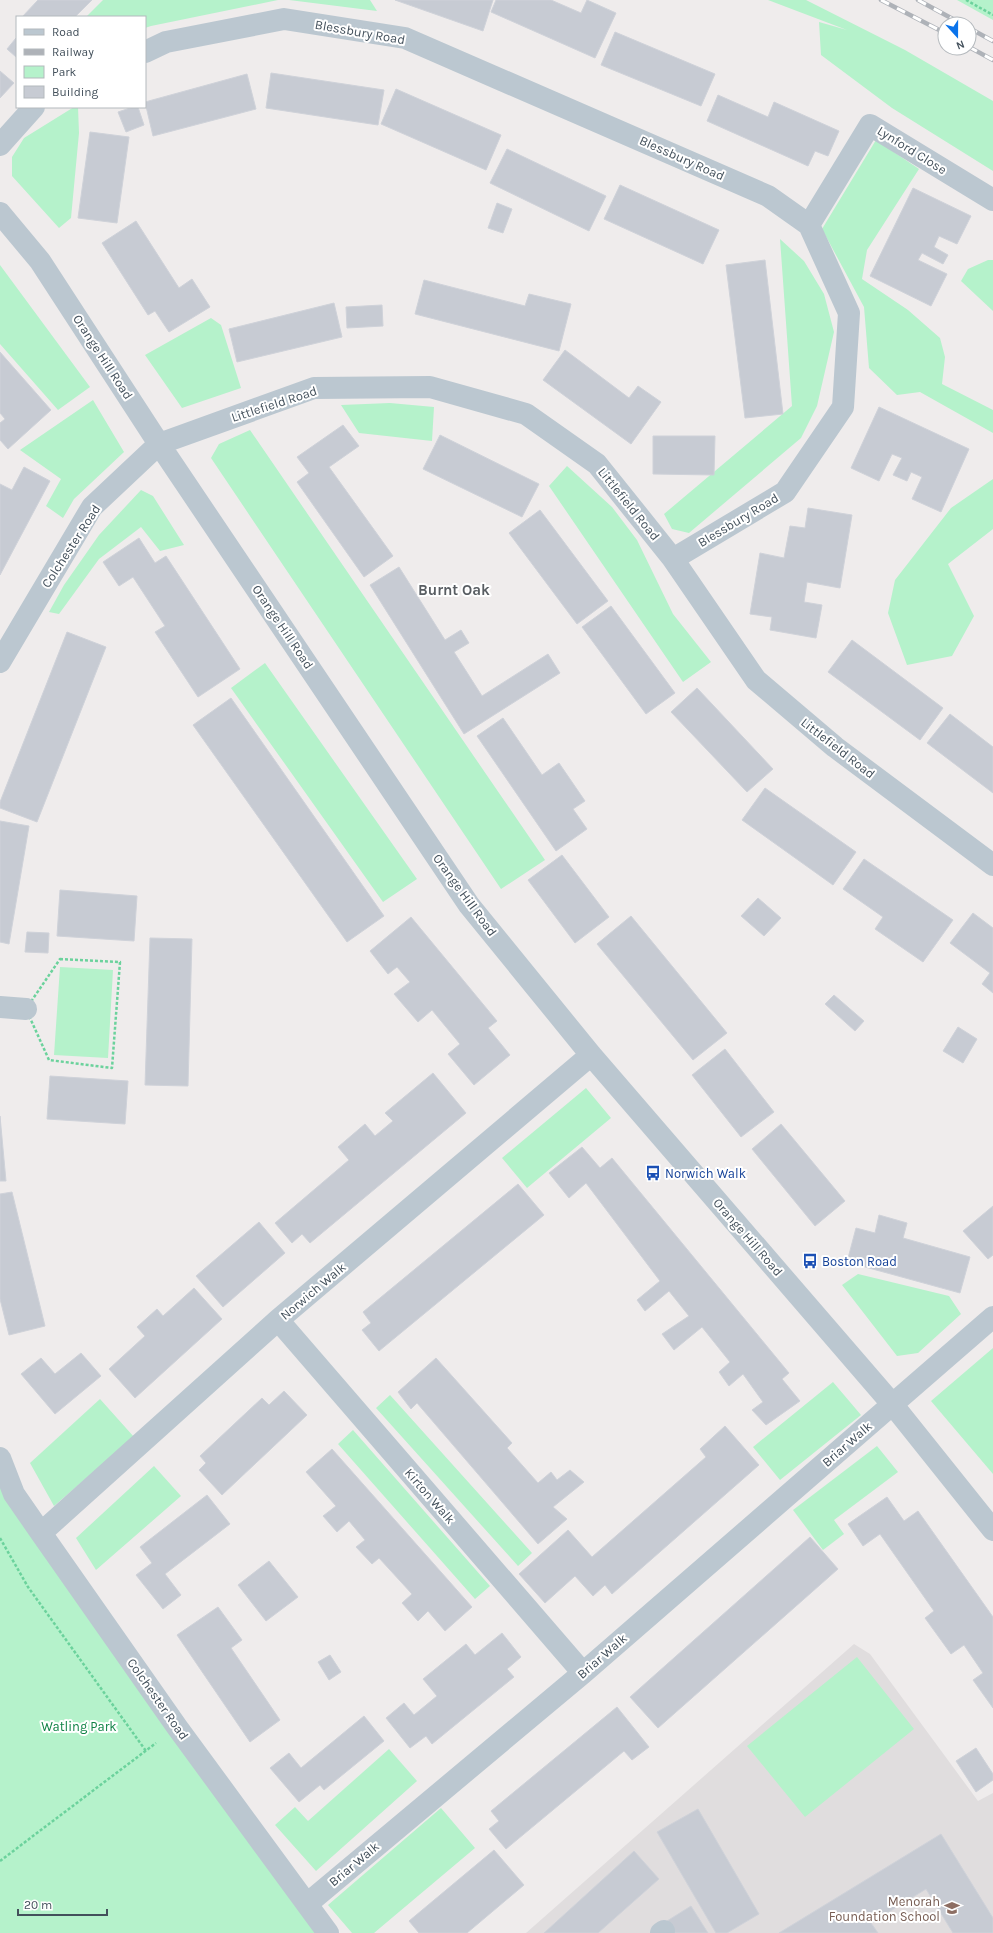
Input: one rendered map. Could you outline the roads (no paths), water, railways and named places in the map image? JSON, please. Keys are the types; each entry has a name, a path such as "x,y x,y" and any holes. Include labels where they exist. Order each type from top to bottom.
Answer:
{"street":[{"name":"Blessbury Road","path":"146,52 166,42 284,19 405,38 768,196 809,225 849,313 843,407 784,492 673,559"},
{"path":"0,145 33,108"},
{"name":"Lynford Close","path":"809,225 870,124 993,200"},
{"name":"Orange Hill Road","path":"0,213 40,260 159,444 470,905 591,1055 893,1405 993,1530"},
{"name":"Littlefield Road","path":"159,444 314,388 430,387 526,414 597,464 673,559 756,680 835,747 993,865"},
{"name":"Colchester Road","path":"0,662 92,507 159,444"},
{"path":"0,1007 26,1008"},
{"name":"Norwich Walk","path":"40,1533 278,1320 591,1055"},
{"path":"893,1405 993,1317"},
{"name":"Kirton Walk","path":"278,1320 583,1673"},
{"name":"Briar Walk","path":"307,1904 583,1673 893,1405"},
{"name":"Colchester Road","path":"0,1458 14,1494 40,1533 177,1727 328,1933"}],"railway":[{"path":"881,0 937,29"},
{"path":"918,0 947,16"},
{"path":"977,32 993,41"},
{"path":"977,51 993,60"}],"place":[{"name":"Norwich Walk","path":"653,1173"},
{"name":"Boston Road","path":"810,1261"},
{"name":"Menorah Foundation School","path":"952,1908"}],"district":[{"name":"Burnt Oak","path":"454,590"}],"park label":[{"name":"Watling Park","path":"79,1726"}]}
